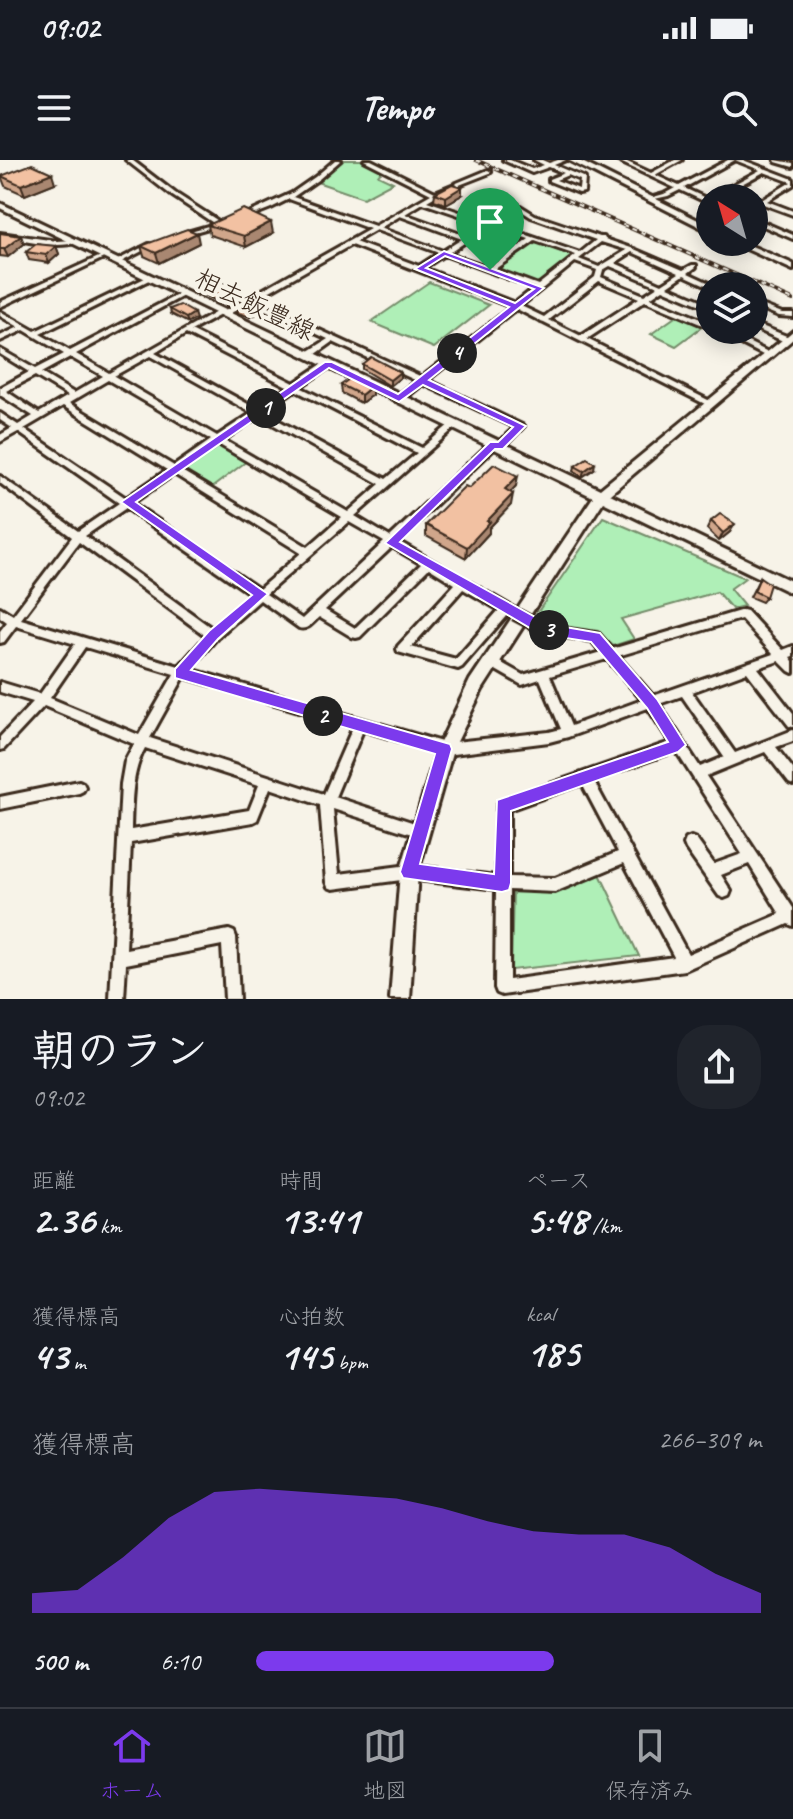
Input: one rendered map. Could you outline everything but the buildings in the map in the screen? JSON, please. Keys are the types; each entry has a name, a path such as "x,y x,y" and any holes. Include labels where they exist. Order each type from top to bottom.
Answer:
{"street":[{"path":"129,160 220,224"},
{"path":"180,236 267,209 310,183 338,160"},
{"path":"367,160 435,194"},
{"path":"506,160 532,171 563,160"},
{"path":"537,160 568,173 584,180 581,192 551,180 568,173"},
{"path":"572,160 696,222"},
{"path":"622,160 677,189 696,195"},
{"path":"650,175 679,160"},
{"path":"652,199 735,160 793,182"},
{"path":"779,160 793,165"},
{"path":"738,184 764,170"},
{"path":"0,439 435,194 488,172"},
{"path":"768,197 793,182"},
{"path":"286,196 540,288"},
{"path":"423,201 534,239 600,269"},
{"path":"768,203 793,213"},
{"path":"514,204 533,216 602,238 696,278"},
{"name":"相去飯豊線","path":"0,205 793,588"},
{"path":"400,214 512,255"},
{"path":"419,269 489,224"},
{"path":"768,226 793,237"},
{"path":"0,235 57,243 75,242"},
{"path":"399,399 602,238"},
{"path":"490,270 534,239"},
{"path":"117,262 166,240"},
{"path":"350,242 516,306 710,403"},
{"path":"543,321 598,278 600,269 632,250"},
{"path":"0,305 105,256"},
{"path":"767,256 793,267"},
{"path":"610,263 696,301"},
{"path":"581,339 694,266"},
{"path":"36,333 149,278"},
{"path":"598,278 694,319"},
{"path":"40,417 0,391 183,294"},
{"path":"0,416 303,625 520,426 249,300"},
{"path":"768,310 781,315 793,315"},
{"path":"0,313 510,612 545,630 595,637 652,704 792,917 685,963 502,988 503,806 678,745"},
{"path":"0,339 25,327"},
{"path":"768,329 790,336"},
{"path":"187,332 423,452"},
{"path":"400,999 409,872 445,749 476,685 600,496 790,336"},
{"path":"309,355 333,339"},
{"path":"747,344 768,354"},
{"path":"0,351 75,397"},
{"path":"150,353 387,484"},
{"path":"0,639 78,536 328,364"},
{"path":"64,403 308,552"},
{"path":"117,999 131,761 180,673 213,635 454,425"},
{"path":"0,479 213,635"},
{"path":"318,611 356,634 427,564"},
{"path":"461,584 402,649 458,664 510,612"},
{"path":"0,611 15,622 82,643 445,749 568,732 788,653"},
{"path":"491,662 522,680 743,614 788,653 793,668"},
{"path":"0,745 42,700 82,643"},
{"path":"749,666 793,722"},
{"path":"543,674 568,732"},
{"path":"0,687 42,700 144,742 326,803 421,831"},
{"path":"685,691 732,759"},
{"path":"359,726 326,803 333,882 409,872 502,883 555,885 627,855"},
{"path":"697,774 793,735"},
{"path":"767,745 793,779"},
{"path":"585,777 685,963"},
{"path":"125,838 253,816 266,783"},
{"path":"0,803 79,787"},
{"path":"691,844 724,891"},
{"path":"711,872 751,857"},
{"path":"119,958 229,937 232,999"}],"green space":[{"path":"341,160 362,160 382,170 378,175 393,182 363,198 317,182"},
{"path":"534,242 574,256 539,284 497,269"},
{"path":"429,282 489,305 434,348 371,322"},
{"path":"678,315 696,323 696,331 676,346 651,334"},
{"path":"217,445 247,461 210,489 180,469"},
{"path":"603,517 745,578 730,589 744,606 732,609 717,592 621,619 634,639 613,646 598,631 549,624 535,616"},
{"path":"600,874 639,956 511,970 513,889 558,891"}],"railway":[{"path":"476,160 793,300"}],"route":[{"path":"490,270 444,253 419,269 516,306 422,381 520,426 499,447 494,444 391,543 545,630 595,637 652,704 678,745 503,806 502,883 409,872 445,749 180,673 213,635 261,594 127,502 328,364 399,399 516,306 540,288 490,270"}]}
